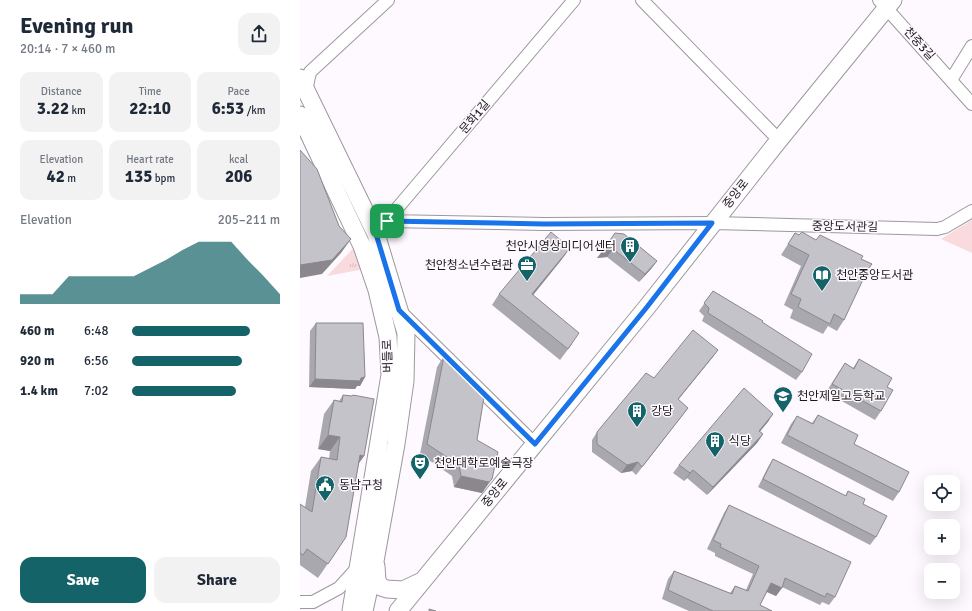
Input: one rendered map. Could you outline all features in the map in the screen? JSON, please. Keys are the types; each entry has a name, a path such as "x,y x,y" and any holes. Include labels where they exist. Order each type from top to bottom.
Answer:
{"street":[{"path":"302,91 310,72 388,0"},
{"name":"문화1길","path":"381,227 574,0"},
{"path":"642,0 779,140"},
{"name":"중앙로","path":"398,611 647,307 886,2"},
{"name":"천중3길","path":"886,2 972,104"},
{"path":"951,80 972,46"},
{"name":"버들로","path":"302,91 381,227 399,310 406,333 405,381 396,444 375,561 364,611"},
{"name":"버들로","path":"300,115 362,246 377,290 388,337 390,375 352,611"},
{"name":"중앙도서관길","path":"381,227 712,223 937,229 945,227 972,211"},
{"name":"버들로","path":"399,310 535,444"},
{"path":"375,561 377,582 381,587 403,590 424,580"},
{"path":"300,602 313,602 339,588 359,566"},
{"path":"413,611 424,580"},
{"path":"300,595 325,595"}],"green space":[{"path":"972,220 972,253 941,239"},
{"path":"360,241 370,268 327,276"}],"building":[{"path":"300,150 317,169 339,226 351,239 332,260 300,265"},
{"name":"천안청소년수련관","path":"551,232 570,248 532,294 579,333 568,349 499,294"},
{"name":"천안중앙도서관","path":"802,232 816,240 820,235 863,256 861,259 872,264 868,269 844,320 834,314 830,324 798,307 801,299 791,294 809,255 788,244 795,233 799,235"},
{"path":"615,233 624,234 657,261 645,274 613,249 603,250"},
{"path":"713,291 763,321 762,322 812,354 802,372 708,313 709,308 704,303"},
{"path":"316,323 363,323 365,377 361,378 360,381 315,379"},
{"name":"강당","path":"693,330 718,350 678,399 688,408 642,467 638,462 627,465 597,444 597,432 646,373 654,378"},
{"path":"444,356 484,397 477,440 498,452 492,479 489,482 461,476 459,465 427,444"},
{"path":"859,359 892,378 887,387 893,390 881,411 832,384 845,363 854,369"},
{"name":"식당","path":"744,388 773,414 759,431 763,434 713,487 693,470 690,473 679,465"},
{"path":"343,395 353,395 374,399 364,456 360,455 346,537 328,564 307,549 303,555 300,553 300,504 312,512 321,457 337,460 340,437 328,435 334,400 342,402"},
{"path":"818,415 858,435 854,444 909,472 899,492 787,435 797,416 813,424"},
{"path":"773,459 846,496 848,491 865,499 863,504 887,516 876,537 763,479"},
{"path":"729,505 851,562 835,597 827,593 825,597 785,578 782,588 771,583 760,605 772,611 713,611 668,590 674,571 732,594 735,586 748,591 759,566 720,547 721,544 713,540"}],"place":[{"name":"천안시영상미디어센터","path":"630,263"},
{"name":"천안청소년수련관","path":"527,282"},
{"name":"천안중앙도서관","path":"822,292"},
{"name":"천안제일고등학교","path":"783,413"},
{"name":"강당","path":"637,428"},
{"name":"식당","path":"715,458"},
{"name":"천안대학로예술극장","path":"420,480"},
{"name":"동남구청","path":"325,502"}],"route":[{"path":"387,221 544,224 712,223 647,307 535,444 399,310 376,234 387,221"}]}
